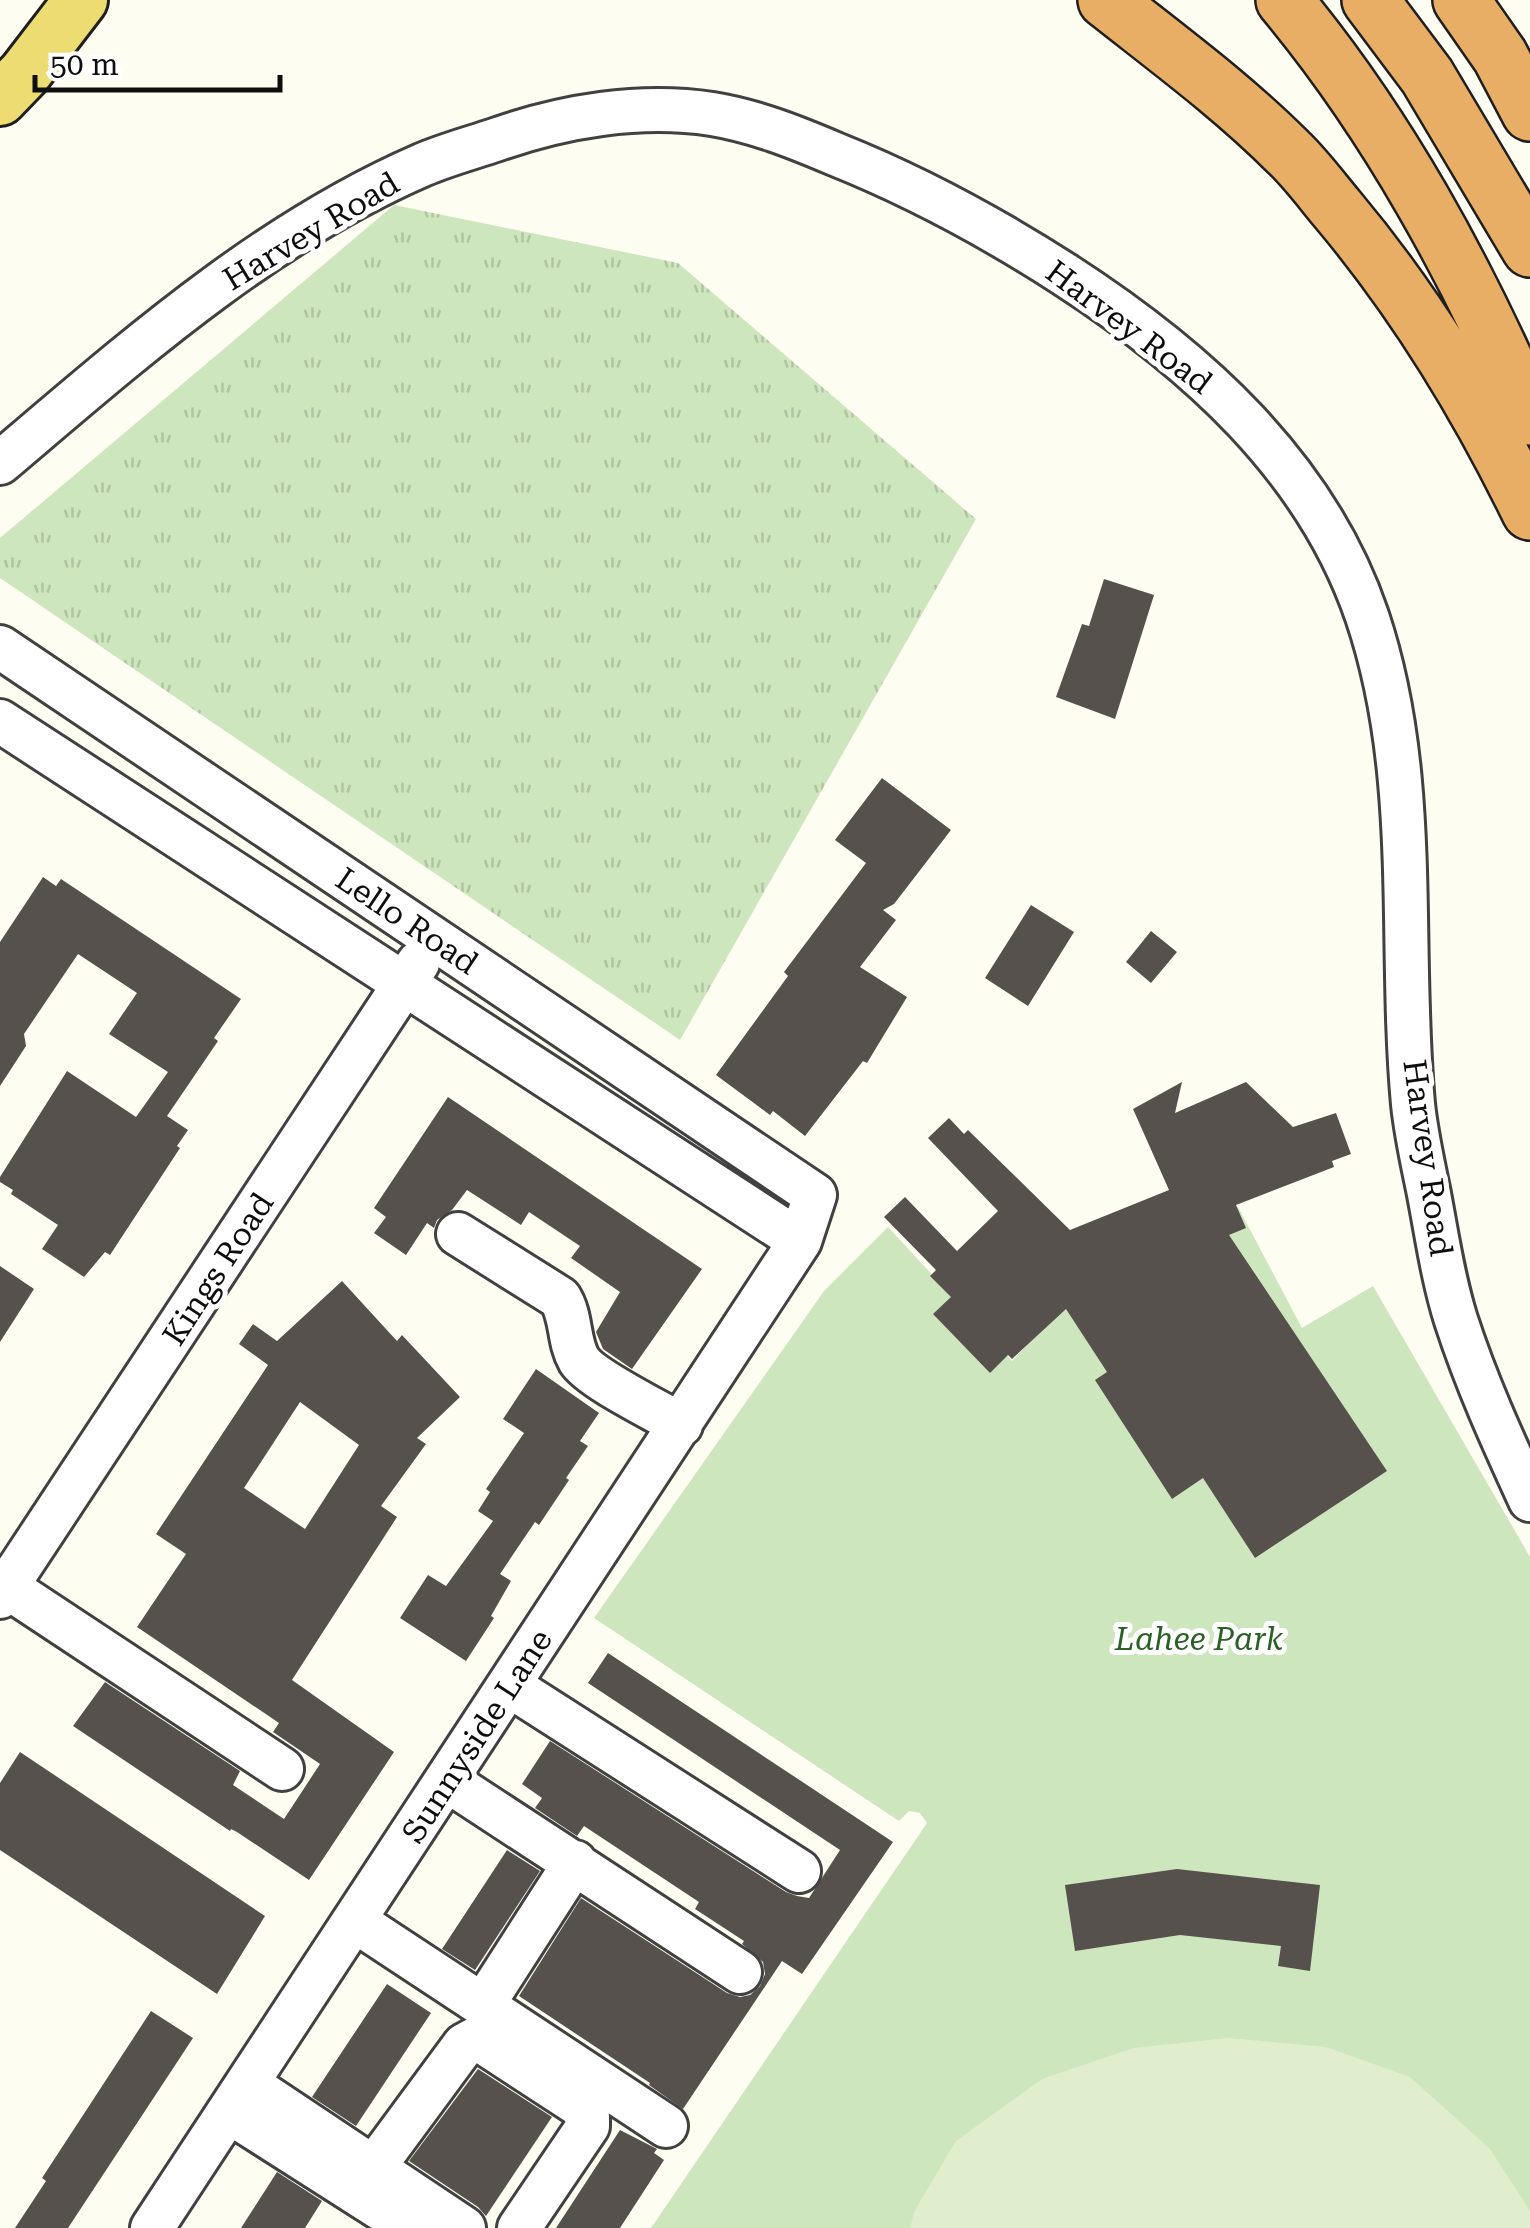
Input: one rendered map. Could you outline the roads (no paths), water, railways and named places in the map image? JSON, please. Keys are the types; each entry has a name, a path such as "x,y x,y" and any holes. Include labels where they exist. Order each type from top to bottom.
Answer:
{"highway":[{"path":"1106,0 1229,98 1290,154 1362,239 1412,303 1452,365 1530,512"},
{"path":"1284,0 1376,124 1427,209 1493,331 1530,418"},
{"path":"1370,0 1428,76 1530,249"},
{"path":"1461,0 1500,56 1530,113"}],"main road":[{"path":"0,99 81,0"}],"street":[{"name":"Harvey Road","path":"0,463 152,334 335,208 424,164 524,130 582,117 680,110 719,115 779,131 918,189 1019,245 1107,302 1189,364 1269,448 1318,512 1348,564 1368,618 1389,689 1399,750 1406,843 1414,1106 1426,1177 1455,1316 1530,1500"},
{"name":"Lello Road","path":"0,647 815,1195"},
{"path":"7,739 58,686"},
{"name":"Lello Road","path":"7,739 404,984 800,1242"},
{"name":"Kings Road","path":"4,1592 434,939"},
{"name":"Sunnyside Lane","path":"152,2228 800,1242 815,1195"},
{"path":"458,1234 560,1298 581,1362 594,1374 681,1425"},
{"path":"4,1592 282,1769"},
{"path":"510,1686 799,1871"},
{"path":"448,1781 740,1972"},
{"path":"483,2005 576,1862"},
{"path":"355,1921 666,2126"},
{"path":"374,2168 464,2045 481,2041 579,2104 588,2117 588,2126 519,2228"},
{"path":"238,2098 374,2168 464,2228"},
{"path":"238,2098 411,2228"}],"park label":[{"name":"Lahee Park","path":"1199,1639"}]}
